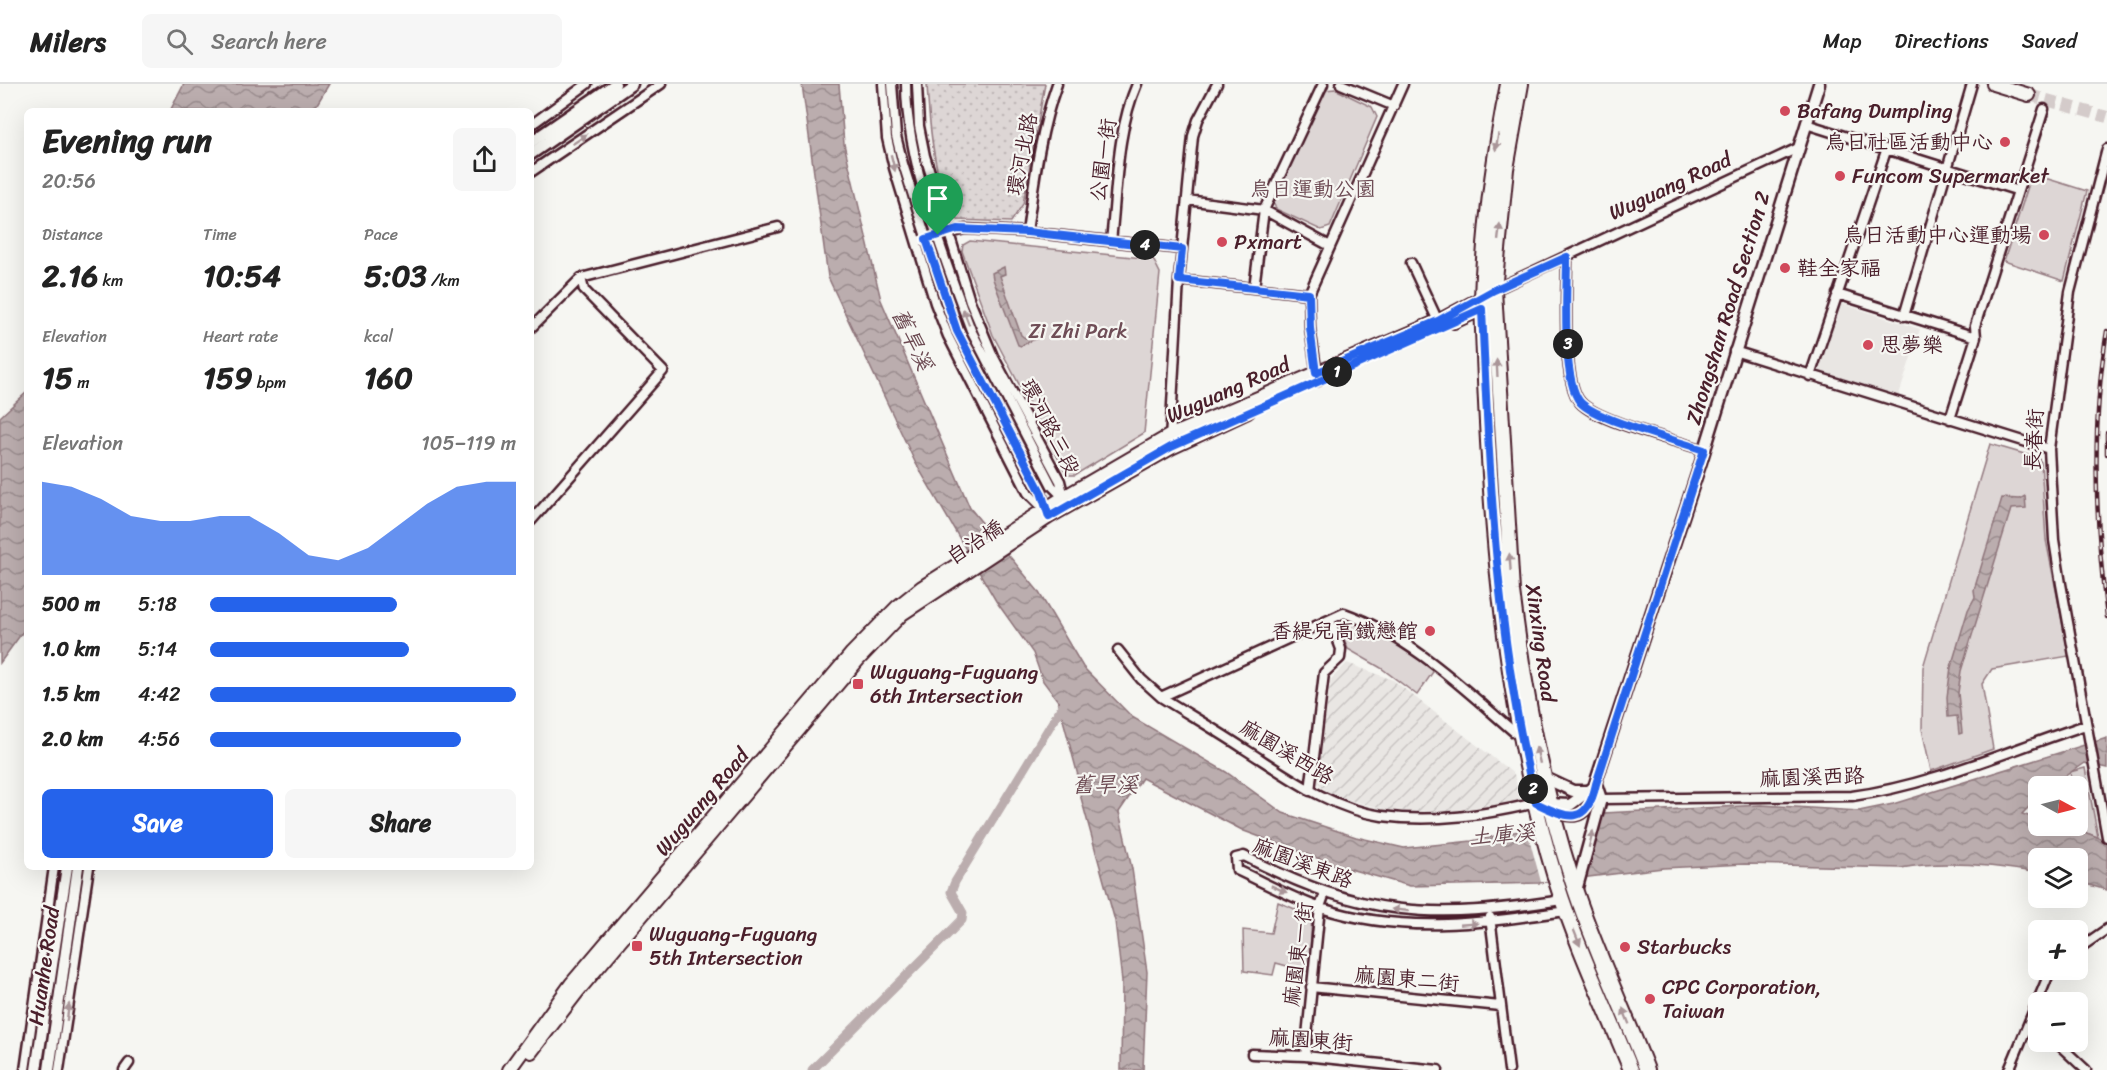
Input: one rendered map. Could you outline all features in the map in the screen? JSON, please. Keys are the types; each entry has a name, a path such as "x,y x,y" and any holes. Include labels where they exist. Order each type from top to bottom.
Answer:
{"main road":[{"name":"Xinxing Road","path":"1508,84 1493,168 1483,255 1482,304 1499,593 1520,737 1557,883 1564,906 1631,1070"},
{"name":"Xinxing Road","path":"1521,84 1506,170 1494,290 1512,591 1528,710 1543,777 1576,883 1647,1070"},
{"path":"1993,84 2029,95"},
{"path":"1482,304 1494,290"},
{"name":"Wuguang Road","path":"1317,377 1438,321 1482,304"},
{"name":"Wuguang Road","path":"1021,530 1066,501 1170,442 1482,304"},
{"name":"自治橋","path":"944,579 1021,530"},
{"name":"Wuguang Road","path":"509,1070 571,984 852,653 897,607 944,579"},
{"name":"Wuguang Road","path":"519,1070 578,991 858,660 902,614 944,579"}],"street":[{"path":"534,123 587,84"},
{"path":"534,151 606,95 615,84"},
{"path":"534,140 606,95 632,84"},
{"path":"534,170 661,84"},
{"path":"883,84 887,138 921,240"},
{"path":"892,84 896,136 935,303 951,344 1028,493 1046,513"},
{"name":"環河路三段","path":"906,84 909,131 915,158 938,235 971,330 1052,486 1066,501"},
{"name":"環河路三段","path":"917,84 919,126 925,156 980,328 1060,482 1066,501"},
{"name":"環河北路","path":"1027,232 1034,178 1050,104 1058,84"},
{"name":"公園一街","path":"1111,241 1122,140 1131,98 1137,84"},
{"path":"1170,442 1179,280 1193,136 1198,120 1217,84"},
{"path":"1254,288 1264,210 1323,84"},
{"path":"1341,84 1394,106"},
{"path":"1317,377 1310,328 1309,294 1403,84"},
{"name":"Zhongshan Road Section 2","path":"1538,810 1553,810 1572,815 1582,813 1591,805 1593,788 1704,450 1797,148 1819,84"},
{"path":"1904,316 1972,84"},
{"path":"1950,418 1976,337 1975,326 2016,190 2044,109"},
{"path":"1806,124 2016,190"},
{"name":"Wuguang Road","path":"1494,290 1797,148"},
{"name":"長春街","path":"2107,149 2070,292 2049,449 2054,540 2107,837"},
{"path":"1810,375 1837,294 1843,284 1886,151"},
{"path":"1187,200 1264,210 1330,246"},
{"path":"534,325 581,278 778,227"},
{"path":"921,240 949,231 965,229 1027,232 1182,249"},
{"path":"1567,257 1569,377 1580,402 1595,413 1704,450"},
{"path":"1411,262 1438,321"},
{"path":"534,517 663,371 584,290 581,278"},
{"path":"1179,280 1309,294"},
{"path":"1837,294 1976,337"},
{"path":"1734,351 2049,449"},
{"path":"1161,697 1344,613 1373,623 1440,667 1520,737"},
{"path":"1310,791 1324,673 1340,658 1341,650 1330,620"},
{"name":"麻園溪西路","path":"1118,650 1141,679 1161,697 1310,791 1350,807 1380,816 1434,819 1503,811 1538,810"},
{"name":"麻園溪西路","path":"1601,799 1852,796 1882,792 1931,779 2086,725"},
{"path":"1543,777 1573,791 1593,788 1601,799 1576,883"},
{"name":"麻園溪東路","path":"1244,856 1289,879 1325,893 1367,906 1394,910 1451,913 1564,906 1490,922 1446,926 1407,925 1320,908 1237,870 1236,858 1244,856"},
{"path":"25,1070 54,870"},
{"name":"Huanhe Road","path":"36,1070 67,870"},
{"name":"Huanhe Road","path":"49,1070 78,870"},
{"path":"59,1070 89,870"},
{"name":"麻園東一街","path":"1305,1056 1320,908 1325,893"},
{"path":"1489,911 1509,1070"},
{"path":"2088,942 2107,929"},
{"name":"麻園東二街","path":"1311,987 1500,1005"},
{"path":"2009,1070 2028,1022"},
{"path":"2067,1052 2086,1070"},
{"name":"麻園東街","path":"1252,1054 1305,1056 1438,1070"}],"shaded area":[{"name":"思夢樂","path":"1840,303 1920,329 1898,398 1818,372"},
{"path":"1347,663 1393,680 1514,774 1521,803 1451,813 1387,810 1337,797 1323,788 1316,781 1331,679"}],"green space":[{"path":"927,84 1045,84 1023,204 1011,222 958,220 950,208 943,192 934,155"},
{"name":"烏日運動公園","path":"1335,89 1372,107 1377,117 1330,227 1321,230 1276,209 1273,202 1325,90"},
{"name":"烏日活動中心運動場","path":"2032,174 2087,191 2064,281 2004,261"},
{"name":"Zi Zhi Park","path":"970,241 1153,259 1160,273 1144,433 1075,475 1067,475 993,335 962,251 963,245"},
{"path":"1990,444 2038,458 2041,462 2046,540 2069,656 1992,669 1982,684 1993,749 1931,771 1922,729 1923,667"},
{"path":"1344,616 1367,623 1435,669 1417,695 1381,668 1348,649 1339,626"},
{"path":"2085,768 2087,776 2071,776 2070,772"},
{"path":"2088,784 2098,837 2088,834"},
{"path":"1278,902 1312,916 1309,972 1276,963 1273,975 1244,971 1243,930 1271,933"}],"water":[{"path":"184,84 329,84 315,108 172,108"},
{"name":"舊旱溪","path":"802,84 839,84 844,144 881,300 970,508 1038,591 1083,667 1132,717 1226,772 1283,813 1356,837 1404,848 1472,841 1603,813 1761,805 1859,811 1893,804 2107,738 2107,768 2084,763 2065,776 2028,776 2028,808 2022,814 2028,816 2028,836 2088,836 2088,833 2107,842 2107,890 2088,885 2088,848 2028,848 2028,872 1952,864 1901,868 1745,864 1663,868 1539,883 1410,886 1339,866 1244,831 1142,778 1119,812 1132,869 1147,972 1143,1070 1121,1070 1122,981 1115,921 1078,787 1080,783 1058,701 1043,681 1033,653 996,601 915,462 828,277"},
{"path":"1004,267 1005,274 1000,276 1021,335 1025,338 1037,334 1039,337 1021,346 1018,345 993,279 992,273"},
{"path":"24,395 24,630 0,663 0,417"},
{"path":"2025,496 2026,508 2011,509 1961,671 1958,693 1962,733 1959,734 1957,716 1948,717 1947,697 1951,667 1968,610 1975,597 1974,590 2002,498 2020,499"}],"pier":[{"path":"1605,813 1586,880 1541,882 1526,827"}],"waterway":[{"path":"812,1070 962,920 963,913 951,892 955,882 1067,698"}],"tunnel":[{"path":"2029,95 2107,117"}],"railway":[{"path":"2107,331 2099,402 2096,474 2107,617"},
{"path":"2107,433 2107,454"}],"place":[{"name":"Bafang Dumpling","path":"1785,111"},
{"name":"烏日社區活動中心","path":"2005,142"},
{"name":"Funcom Supermarket","path":"1840,176"},
{"name":"烏日活動中心運動場","path":"2044,235"},
{"name":"Pxmart","path":"1222,242"},
{"name":"鞋全家福","path":"1785,268"},
{"name":"思夢樂","path":"1868,345"},
{"name":"香緹兒高鐵戀館","path":"1430,631"},
{"name":"Wuguang-Fuguang 6th Intersection","path":"858,684"},
{"name":"Wuguang-Fuguang 5th Intersection","path":"637,946"},
{"name":"Starbucks","path":"1625,947"},
{"name":"CPC Corporation, Taiwan","path":"1650,999"}],"route":[{"path":"958,229 1027,232 1182,249 1179,280 1309,294 1310,328 1316,373 1438,321 1482,299 1494,290 1567,257 1569,377 1580,402 1595,413 1704,450 1591,805 1582,813 1572,815 1554,812 1536,803 1520,737 1499,593 1482,309 1171,447 1049,517 1044,509 1041,492 957,331 926,239 938,235 958,229"}],"water label":[{"name":"土庫溪","path":"1502,834"}]}
